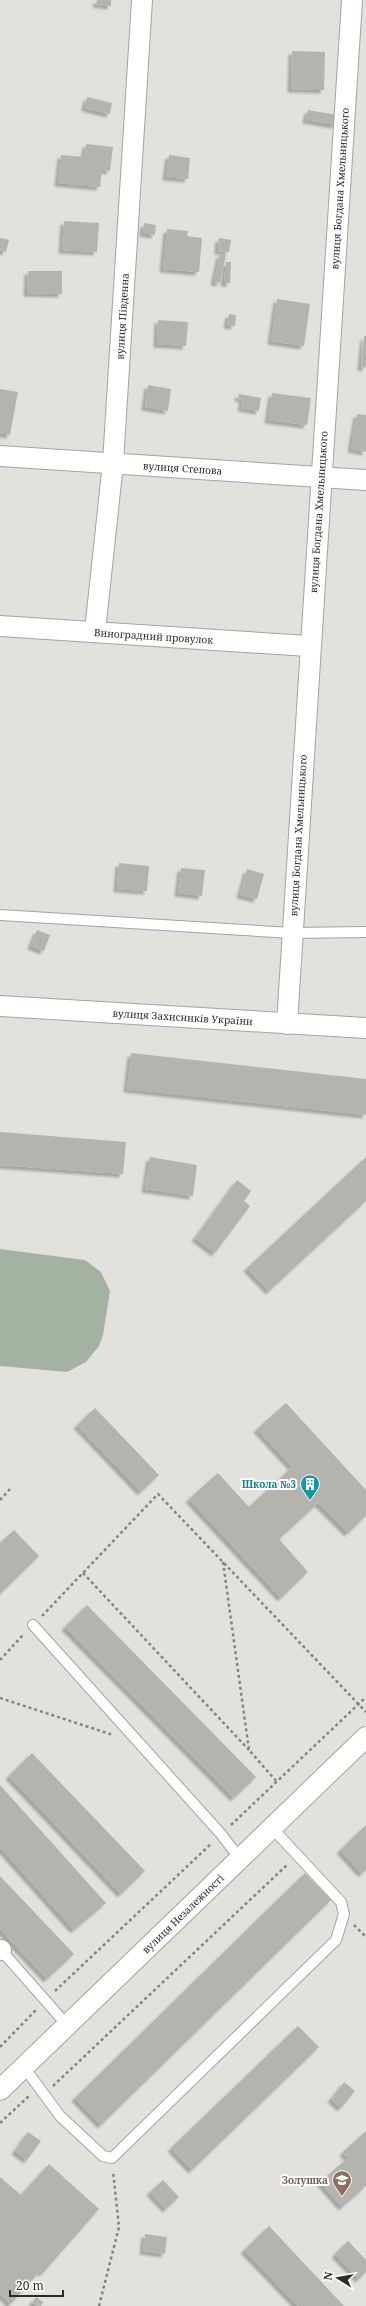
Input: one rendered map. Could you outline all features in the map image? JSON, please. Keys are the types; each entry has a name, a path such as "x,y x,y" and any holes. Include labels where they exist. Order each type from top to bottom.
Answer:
{"street":[{"name":"вулиця Південна","path":"95,631 113,463 142,0"},
{"name":"вулиця Богдана Хмельницького","path":"287,1024 308,646 321,478 352,0"},
{"name":"вулиця Степова","path":"0,456 366,480"},
{"name":"Виноградний провулок","path":"0,626 308,646"},
{"name":"вулиця Захисників України","path":"0,1006 366,1028"},
{"name":"вулиця Незалежності","path":"0,2090 366,1737"}],"lane":[{"path":"0,915 292,933 366,932"},
{"path":"33,1625 221,1834 240,1859"},
{"path":"24,2067 60,2116 103,2156 112,2158 336,1940 344,1914 342,1902 272,1828"},
{"path":"0,1950 67,2025"}],"path":[{"path":"0,1500 10,1489"},
{"path":"0,1660 158,1494 366,1712"},
{"path":"223,1561 249,1750"},
{"path":"83,1573 249,1750 277,1782"},
{"path":"0,2047 45,2000 366,1697"},
{"path":"0,1698 141,1744"},
{"path":"0,2122 41,2091 297,1855"},
{"path":"99,2306 119,2227 112,2158"}],"green space":[{"path":"0,1249 85,1260 101,1272 110,1291 103,1335 99,1346 86,1362 67,1372 0,1366"}],"building":[{"path":"97,0 111,0 111,6 96,4"},
{"path":"292,51 325,52 324,90 291,89"},
{"path":"87,97 112,103 110,114 85,108"},
{"path":"308,110 337,115 336,125 306,120"},
{"path":"86,144 113,147 110,171 102,170 100,187 58,183 61,155 84,157"},
{"path":"169,155 190,158 188,179 166,177"},
{"path":"64,221 99,223 97,252 62,250"},
{"path":"144,223 156,225 155,235 143,233"},
{"path":"167,229 188,231 187,236 202,238 199,272 163,269"},
{"path":"0,238 9,240 6,252 0,250"},
{"path":"219,238 231,240 229,252 218,251"},
{"path":"220,254 226,255 220,283 214,282"},
{"path":"226,262 231,262 230,283 224,283"},
{"path":"28,271 62,271 62,294 27,293"},
{"path":"277,299 310,304 304,346 271,341"},
{"path":"229,314 236,315 235,326 227,325"},
{"path":"158,320 188,322 186,346 157,344"},
{"path":"364,336 366,336 366,368 361,367"},
{"path":"148,385 171,389 168,411 145,407"},
{"path":"0,389 18,392 10,435 0,433"},
{"path":"272,393 311,398 307,425 268,420"},
{"path":"239,394 261,398 259,411 241,408 243,399 238,398"},
{"path":"357,414 366,415 366,452 351,449"},
{"path":"119,863 149,866 147,891 117,889"},
{"path":"181,868 205,870 202,896 178,893"},
{"path":"247,869 264,874 257,899 240,895"},
{"path":"37,930 50,935 44,951 31,946"},
{"path":"131,1053 366,1079 366,1115 127,1089"},
{"path":"0,1132 126,1142 123,1174 0,1165"},
{"path":"150,1157 197,1165 193,1196 145,1189"},
{"path":"366,1157 366,1201 269,1291 247,1268"},
{"path":"237,1180 251,1191 244,1201 250,1206 215,1253 195,1238"},
{"name":"Школа №3","path":"286,1403 366,1490 366,1516 348,1533 318,1503 279,1539 308,1572 281,1598 189,1499 218,1473 249,1507 292,1467 257,1429"},
{"path":"95,1408 159,1475 141,1492 77,1425"},
{"path":"14,1530 39,1556 0,1594 0,1543"},
{"path":"87,1605 256,1777 234,1798 65,1627"},
{"path":"32,1753 145,1871 121,1894 9,1776"},
{"path":"0,1785 106,1903 74,1930 0,1847"},
{"path":"366,1825 366,1870 362,1874 340,1850"},
{"path":"305,1873 331,1900 101,2125 75,2098"},
{"path":"0,1876 74,1954 47,1979 0,1929"},
{"path":"298,2026 319,2047 192,2170 171,2148"},
{"path":"344,2082 355,2091 341,2108 331,2099"},
{"path":"366,2131 366,2186 342,2207 320,2182 348,2158 343,2152"},
{"path":"28,2132 41,2141 27,2160 15,2151"},
{"path":"49,2164 99,2209 43,2273 40,2271 11,2304 0,2294 0,2177 21,2195"},
{"path":"163,2180 179,2197 166,2209 150,2192"},
{"path":"269,2226 344,2306 298,2306 244,2250"},
{"path":"145,2234 167,2237 165,2254 143,2251"},
{"path":"348,2241 366,2260 366,2272 359,2279 335,2254"},
{"path":"36,2297 43,2302 41,2306 32,2303"}],"place":[{"name":"Школа №3","path":"310,1501"},
{"name":"Золушка","path":"342,2197"}]}
